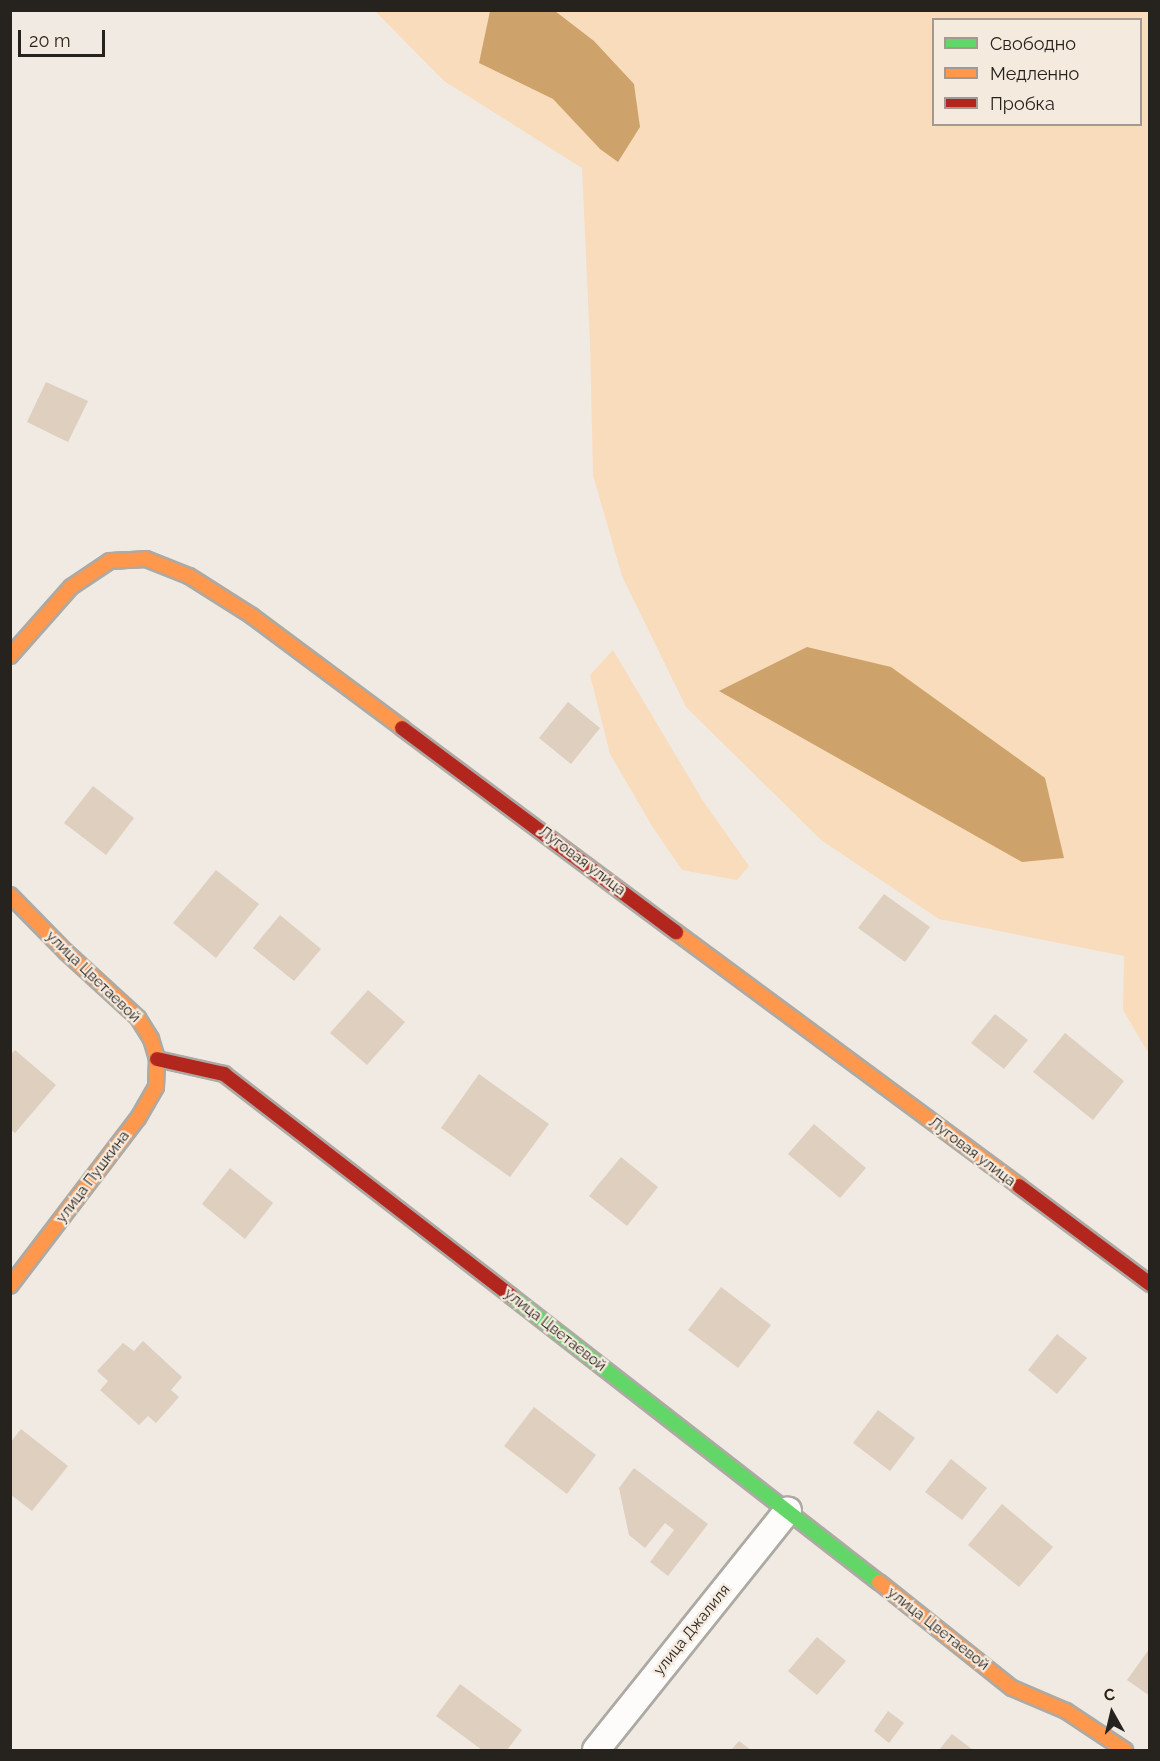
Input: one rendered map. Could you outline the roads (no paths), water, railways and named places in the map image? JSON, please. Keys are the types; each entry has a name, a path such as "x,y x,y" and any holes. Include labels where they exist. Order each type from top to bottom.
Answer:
{"street":[{"name":"Луговая улица","path":"10,656 71,587 110,561 146,558 189,576 252,616 1149,1284"},
{"name":"улица Цветаевой","path":"10,896 66,952 138,1018 151,1039 157,1059 224,1074 788,1510 1012,1688 1066,1711 1125,1750"},
{"name":"улица Пушкина","path":"10,1286 138,1118 156,1087 157,1059"},
{"name":"улица Джалиля","path":"596,1750 788,1510"}]}
